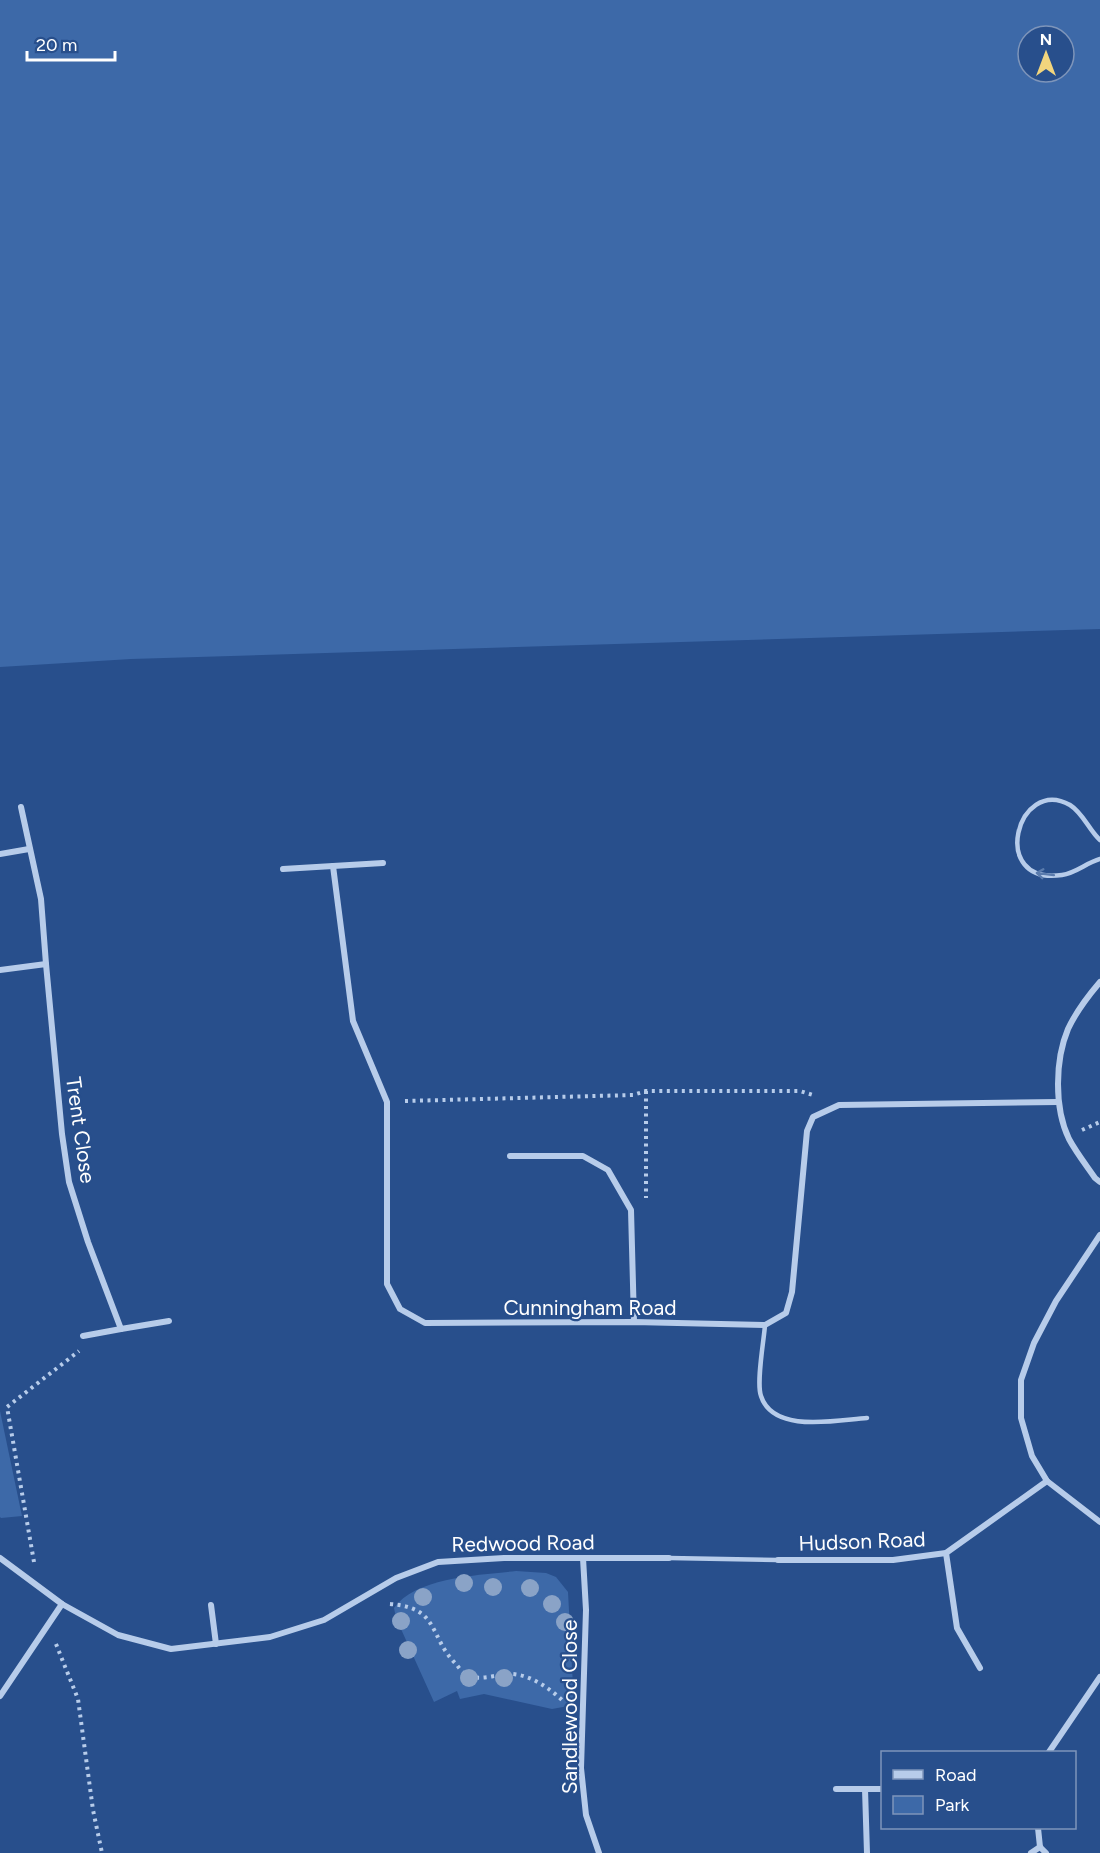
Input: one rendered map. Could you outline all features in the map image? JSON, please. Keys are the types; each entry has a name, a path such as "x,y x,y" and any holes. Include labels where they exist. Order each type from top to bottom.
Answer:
{"street":[{"name":"Trent Close","path":"21,807 41,899 61,1123 69,1182 88,1242 121,1329"},
{"path":"0,854 29,849"},
{"path":"283,869 383,863"},
{"name":"Cunningham Road","path":"333,866 353,1021 387,1102 387,1284 400,1309 425,1323 634,1322 765,1325"},
{"path":"0,970 46,964"},
{"path":"1100,982 1085,1000 1068,1029 1059,1065 1058,1102 1068,1137 1100,1182"},
{"path":"765,1325 786,1313 792,1292 807,1131 813,1117 839,1104 1058,1102"},
{"path":"510,1156 584,1156 608,1170 631,1210 634,1322"},
{"path":"1100,1235 1056,1301 1034,1343 1021,1380 1021,1418 1032,1456 1047,1481 1100,1522"},
{"path":"83,1336 170,1321"},
{"name":"Hudson Road","path":"778,1560 893,1560 946,1553 1047,1481"},
{"name":"Hudson Road","path":"946,1553 957,1628 980,1668"},
{"name":"Redwood Road","path":"0,1558 62,1604 118,1635 171,1649 270,1637 324,1620 396,1578 438,1562 504,1558 669,1558"},
{"name":"Sandlewood Close","path":"584,1558 586,1611 581,1768 586,1815 599,1853"},
{"path":"0,1696 62,1604"},
{"path":"211,1605 216,1644"},
{"path":"1050,1751 1100,1677"},
{"path":"836,1788 881,1788"},
{"path":"866,1788 867,1853"},
{"path":"1038,1829 1040,1847 1046,1853"},
{"path":"1031,1853 1040,1847"}],"lane":[{"path":"1100,840 1078,812 1069,804 1057,801 1046,801 1032,807 1022,820 1018,837 1019,856 1029,870 1036,873 1060,875 1074,872 1100,859"},
{"path":"765,1325 760,1369 760,1396 771,1411 786,1420 801,1422 867,1418"},
{"path":"669,1558 778,1560"}],"path":[{"path":"631,1210 646,1204 646,1091"},
{"path":"387,1102 633,1095 646,1091 800,1091 839,1104"},
{"path":"38,1586 7,1407 84,1347 83,1336"},
{"path":"356,1601 412,1607 427,1616 453,1662 467,1675 486,1678 510,1674 529,1677 563,1700 584,1729"},
{"path":"49,1623 78,1699 93,1810 102,1853"}],"green space":[{"path":"0,0 1100,0 1100,629 131,659 0,667"},
{"path":"0,1411 22,1516 0,1517"},
{"path":"516,1571 546,1573 556,1577 568,1592 574,1705 552,1709 484,1694 460,1699 457,1691 434,1702 396,1618 394,1608 417,1590 433,1584 468,1576"}]}
